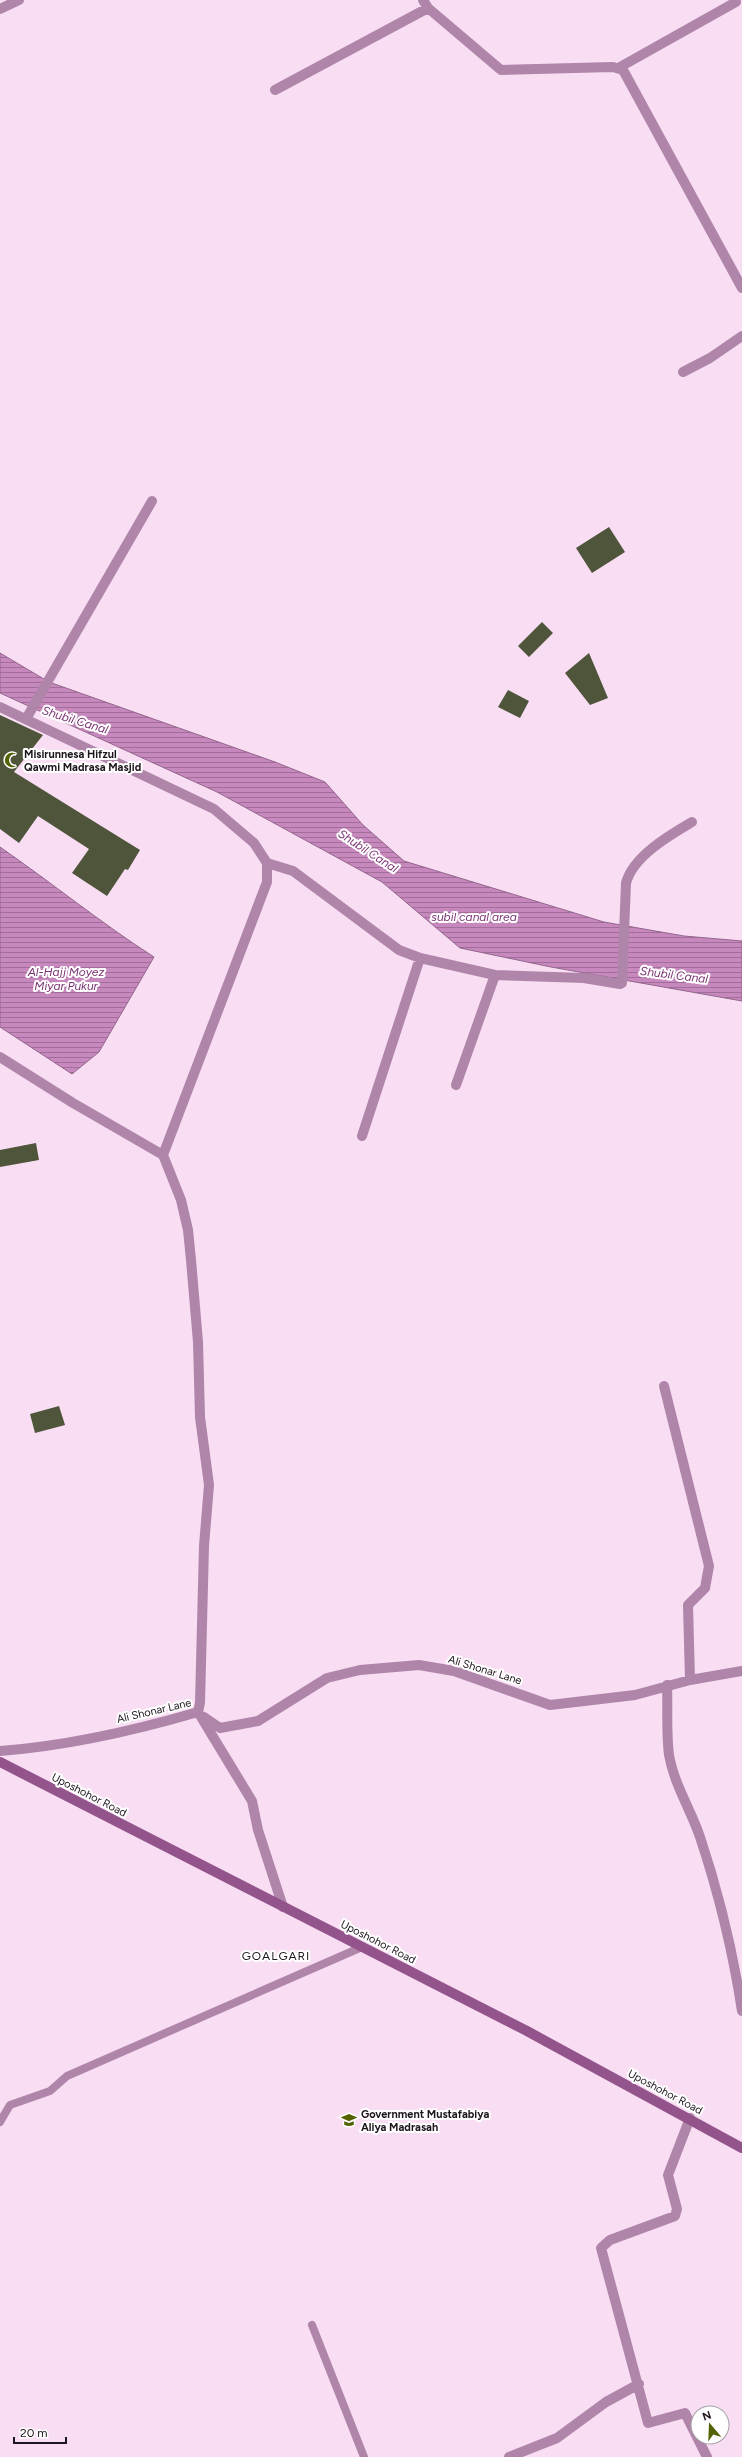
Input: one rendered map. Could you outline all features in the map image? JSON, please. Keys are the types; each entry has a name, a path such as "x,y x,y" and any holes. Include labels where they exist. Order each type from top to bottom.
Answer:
{"main road":[{"name":"Uposhohor Road","path":"3,1765 527,2031 690,2118 742,2148"}],"street":[{"path":"0,9 19,0"},
{"path":"275,90 425,4 501,70 620,67 736,2"},
{"path":"620,67 742,288"},
{"path":"684,372 710,358 742,336"},
{"path":"26,719 152,501"},
{"path":"0,708 214,809 254,842 267,864 267,882 163,1155"},
{"path":"267,864 293,871 399,950 420,958 495,975 584,978 620,984 622,983 626,883 630,872 662,839 692,822"},
{"path":"362,1136 420,958"},
{"path":"456,1085 495,975"},
{"path":"0,1058 73,1103 163,1155 174,1179 188,1230 198,1342 200,1417 210,1485 204,1546 200,1703 198,1712 252,1801 258,1830 283,1907"},
{"path":"664,1386 709,1566 705,1588 688,1605 690,1680"},
{"name":"Ali Shonar Lane","path":"0,1751 42,1748 133,1730 198,1712 220,1728 258,1721 327,1678 360,1670 419,1666 454,1671 550,1705 635,1695 667,1685 742,1671"},
{"path":"667,1685 669,1755 677,1784 696,1825 708,1859 728,1932 742,2011"},
{"path":"690,2118 668,2175 677,2209 675,2216 610,2240 602,2248 639,2384 648,2423 685,2413 707,2457"},
{"path":"509,2457 557,2438 606,2402 639,2384"}],"lane":[{"path":"0,2122 10,2105 50,2091 67,2076 362,1947"},
{"path":"312,2325 364,2457"}],"water":[{"name":"subil canal area","path":"0,653 49,682 275,762 325,782 363,825 404,861 604,922 684,936 742,941 742,1001 551,967 460,948 382,882 217,792 0,693"},
{"name":"Al-Hajj Moyez Miyar Pukur","path":"0,847 115,931 154,957 99,1052 72,1074 0,1027"}],"building":[{"path":"609,527 625,552 592,573 576,548"},
{"path":"542,622 553,633 529,657 518,646"},
{"path":"589,653 608,698 590,705 565,673"},
{"path":"508,690 529,701 520,718 498,707"},
{"path":"0,715 43,735 14,772 140,850 128,870 125,869 107,896 72,873 89,849 38,816 19,843 0,829"},
{"path":"36,1143 39,1160 0,1167 0,1150"},
{"path":"59,1406 65,1425 35,1433 30,1414"}],"place":[{"name":"Misirunnesa Hifzul Qawmi Madrasa Masjid","path":"12,760"},
{"name":"Government Mustafabiya Aliya Madrasah","path":"349,2120"}],"district":[{"name":"GOALGARI","path":"276,1956"}],"water label":[{"name":"Shubil Canal","path":"75,720"},
{"name":"Shubil Canal","path":"368,851"},
{"name":"Shubil Canal","path":"674,975"}]}
